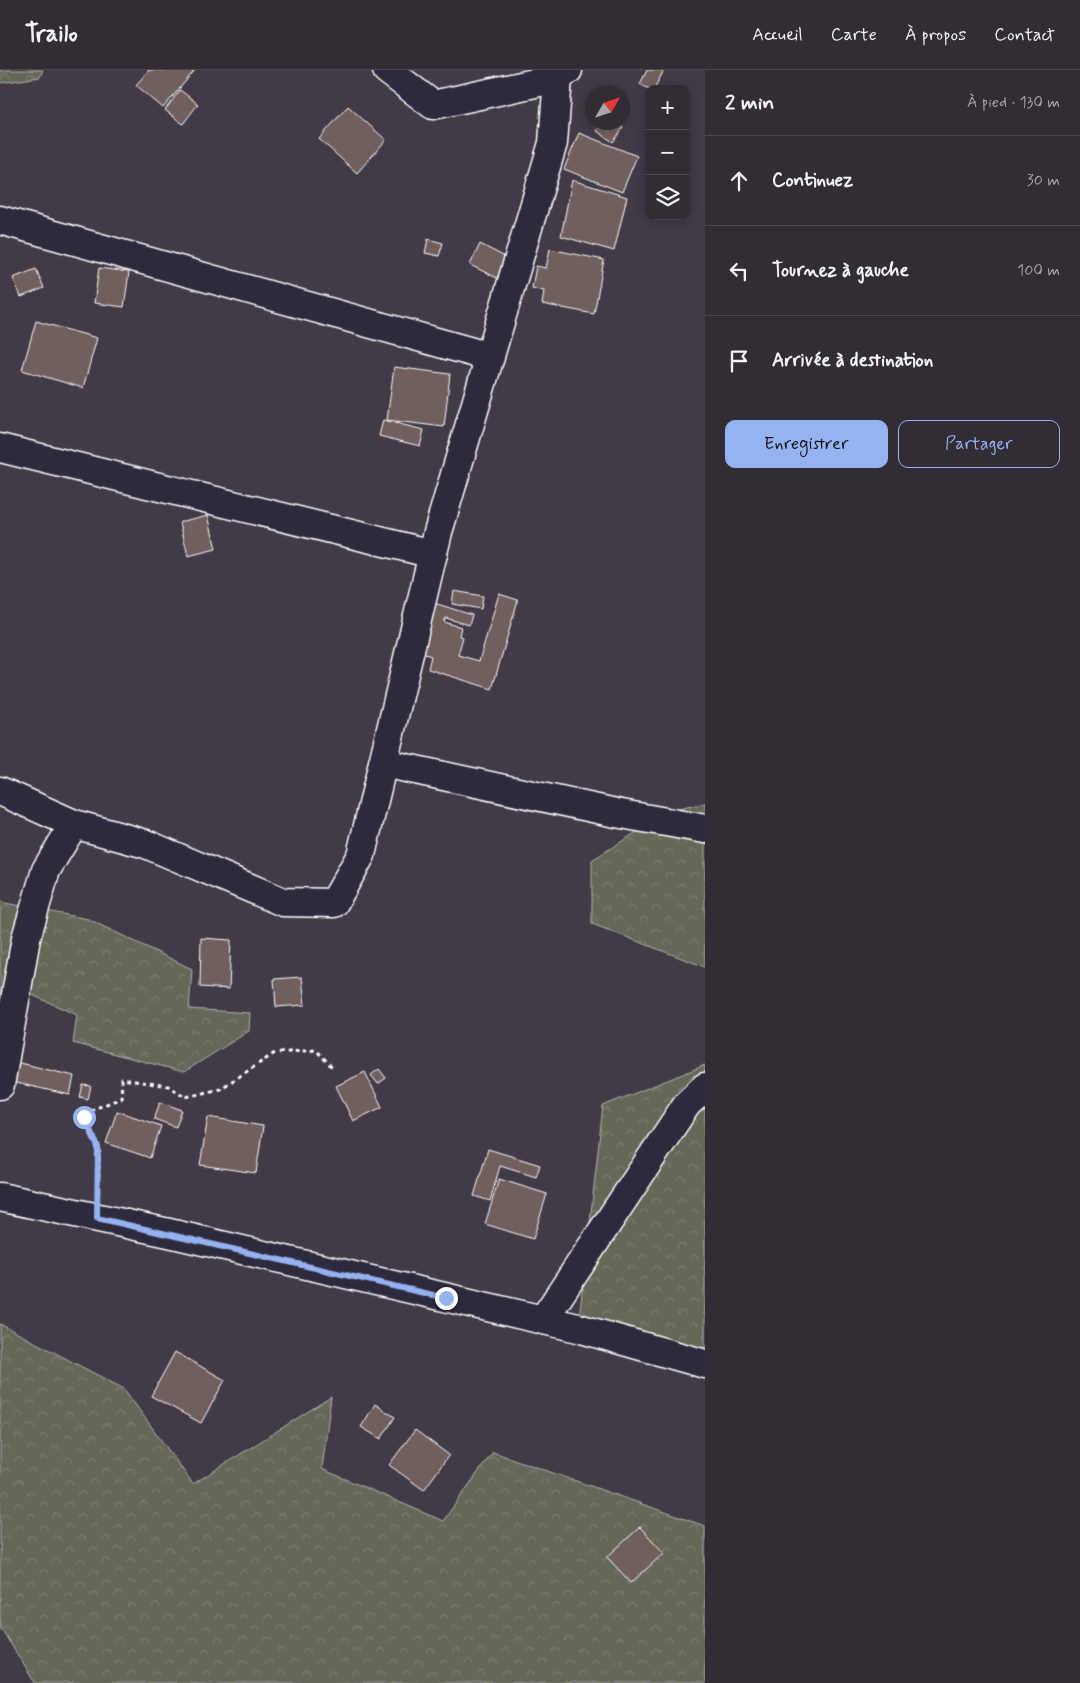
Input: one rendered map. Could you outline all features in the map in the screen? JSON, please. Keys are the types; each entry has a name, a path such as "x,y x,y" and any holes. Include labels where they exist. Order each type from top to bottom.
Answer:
{"street":[{"path":"0,791 74,824 146,844 283,902 334,903 361,855 433,554 553,143 563,74 433,105 387,70"},
{"path":"0,220 490,357"},
{"path":"0,448 433,554"},
{"path":"383,763 616,813 705,829"},
{"path":"0,1085 26,938 46,870 74,824"},
{"path":"543,1320 687,1104 705,1087"},
{"path":"0,1198 97,1218 543,1320 705,1364"}],"path":[{"path":"97,1218 98,1147 84,1117 89,1111 121,1098 122,1079 168,1086 186,1098 220,1089 275,1053 316,1050 333,1068"}],"green space":[{"path":"0,70 43,70 40,77 0,83"},
{"path":"705,803 705,967 592,924 592,860 670,811"},
{"path":"0,900 5,903 88,919 192,969 189,1009 250,1013 249,1031 184,1072 73,1043 77,1015 21,990 0,1037"},
{"path":"705,1065 705,1364 578,1328 603,1106"},
{"path":"0,1324 124,1389 193,1484 331,1397 322,1469 443,1521 493,1452 705,1526 705,1683 35,1683 2,1630 0,1630"}],"building":[{"path":"149,70 195,70 163,108 136,85"},
{"path":"647,70 664,70 656,85 645,85 645,87 640,84"},
{"path":"180,90 198,104 183,124 165,110"},
{"path":"348,106 386,140 357,173 319,139"},
{"path":"598,130 622,130 613,142"},
{"path":"579,133 637,156 622,192 564,169"},
{"path":"572,180 627,197 614,251 561,236"},
{"path":"428,239 443,243 439,256 425,253"},
{"path":"480,244 507,258 497,278 470,265"},
{"path":"550,249 604,260 594,314 542,304 544,291 532,288 536,266 546,268"},
{"path":"99,268 129,272 124,307 94,303"},
{"path":"36,269 44,288 21,297 13,278"},
{"path":"36,321 97,338 83,388 22,370"},
{"path":"394,367 450,374 444,427 387,420"},
{"path":"383,420 424,430 420,446 379,436"},
{"path":"208,515 216,549 188,556 180,522"},
{"path":"454,591 483,596 481,609 452,604"},
{"path":"499,594 518,600 492,689 428,669 431,656 416,651 431,602 472,615 469,625 446,618 444,622 461,627 459,636 463,637 458,655 479,661"},
{"path":"201,938 231,940 229,989 200,987"},
{"path":"302,977 305,1005 276,1007 274,979"},
{"path":"16,1062 74,1076 70,1095 12,1082"},
{"path":"379,1069 386,1078 378,1084 371,1075"},
{"path":"365,1072 382,1107 353,1121 336,1086"},
{"path":"83,1085 91,1086 88,1099 80,1097"},
{"path":"160,1102 182,1110 176,1127 154,1119"},
{"path":"117,1111 161,1126 150,1158 106,1143"},
{"path":"208,1117 263,1126 256,1173 200,1165"},
{"path":"488,1149 540,1165 536,1177 500,1166 490,1201 474,1196"},
{"path":"499,1179 547,1194 533,1239 485,1224"},
{"path":"175,1352 225,1380 201,1423 151,1396"},
{"path":"375,1404 395,1417 381,1439 361,1427"},
{"path":"415,1430 449,1455 424,1490 389,1465"},
{"path":"640,1527 664,1553 631,1583 607,1557"}],"route":[{"path":"84,1117 98,1147 97,1218 446,1298"}]}
